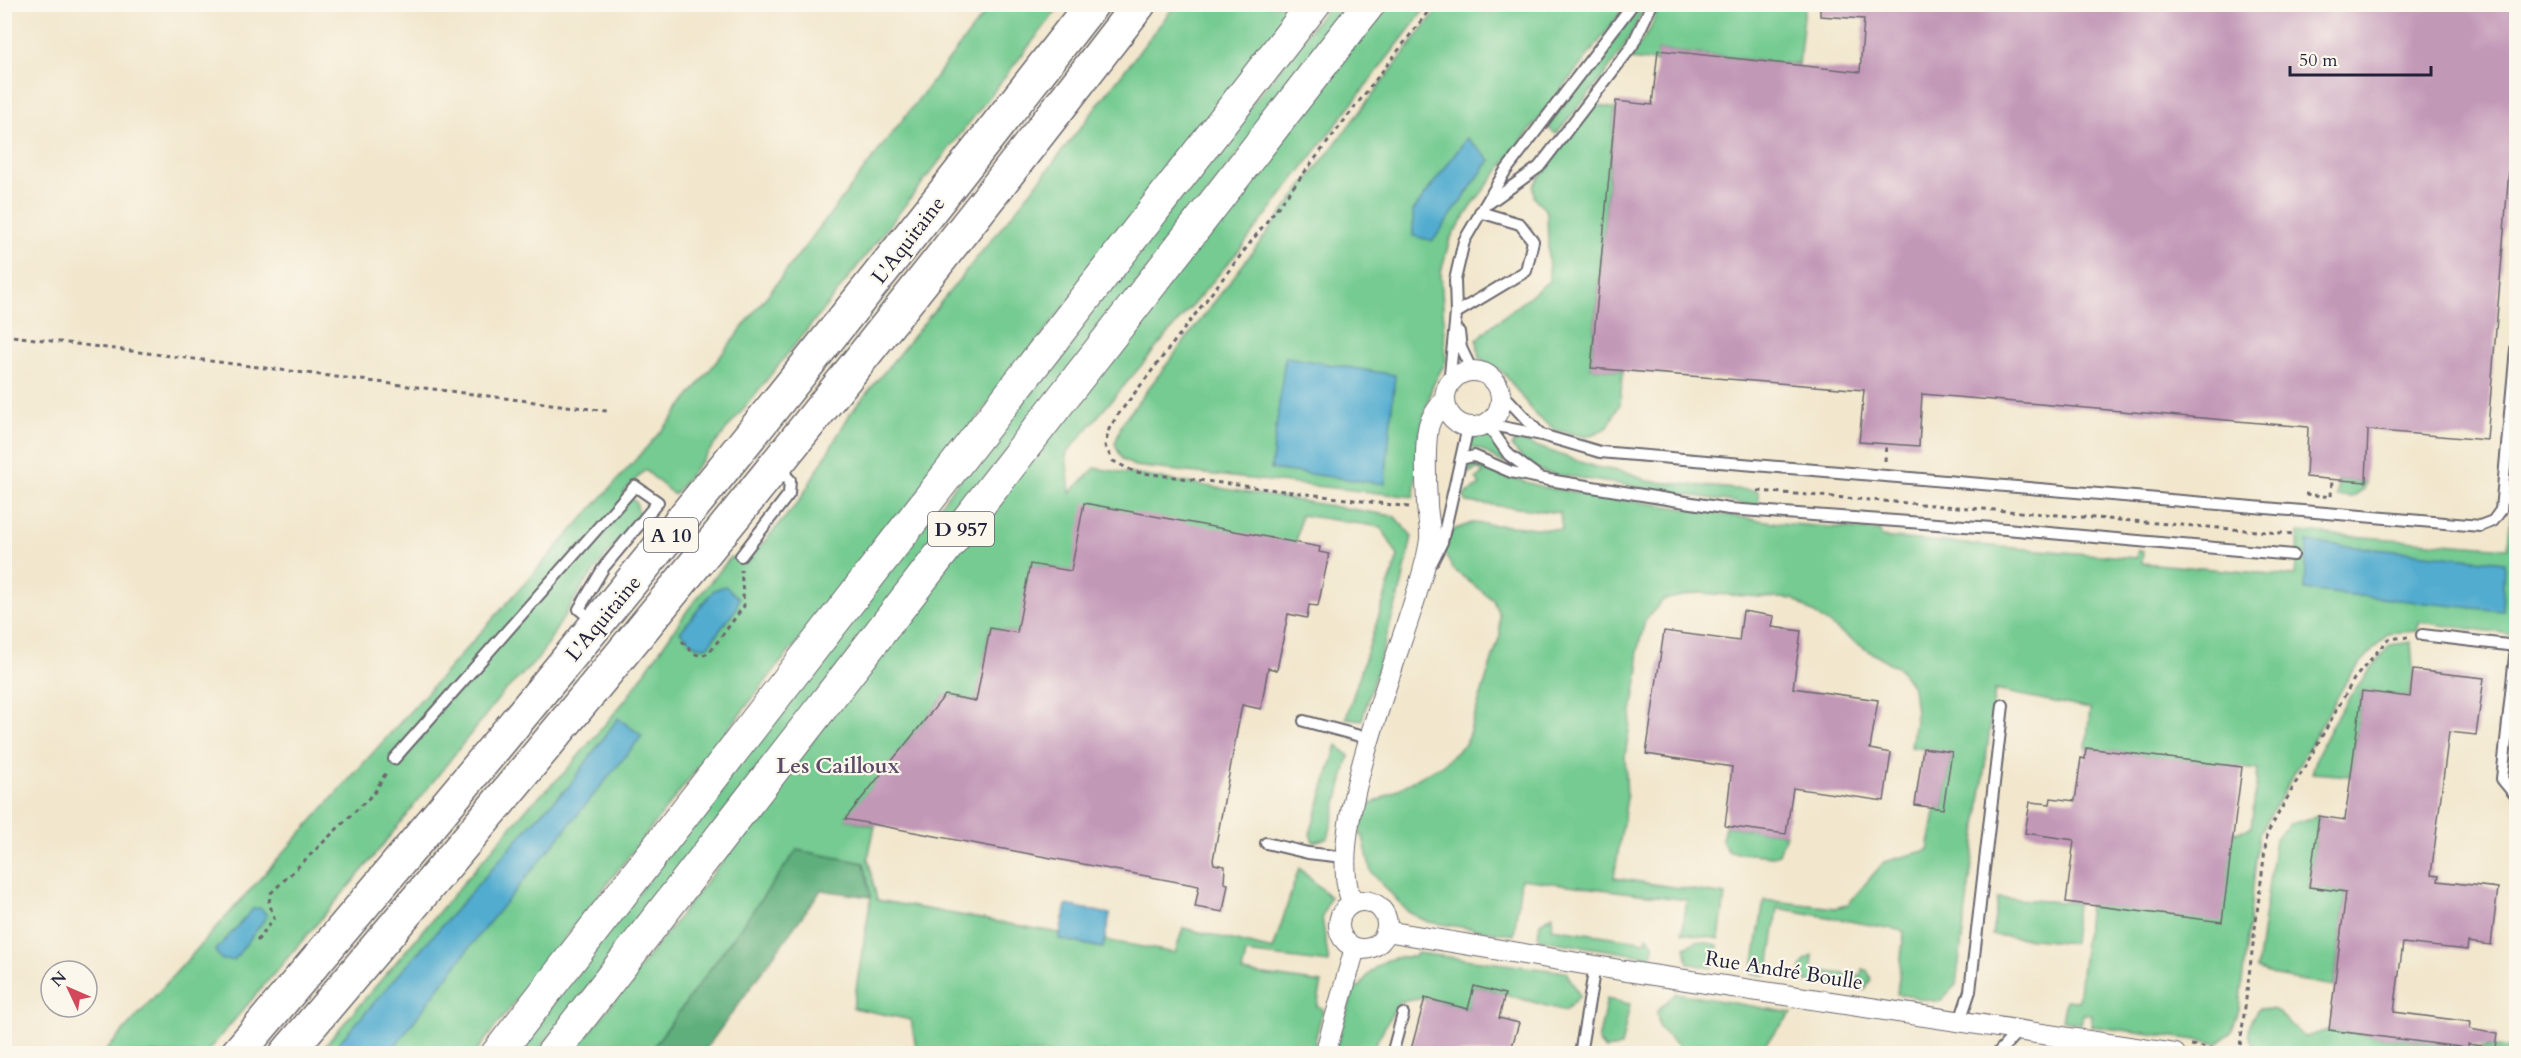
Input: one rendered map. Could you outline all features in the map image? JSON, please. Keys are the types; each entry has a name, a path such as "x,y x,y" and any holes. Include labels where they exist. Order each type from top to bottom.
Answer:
{"highway":[{"name":"L'Aquitaine","path":"237,1053 598,624 857,304 1092,4"},
{"name":"L'Aquitaine","path":"286,1053 480,825 775,466 1139,4"}],"main road":[{"name":"D 957","path":"497,1053 1314,4"},
{"name":"D 957","path":"552,1053 1369,4"}],"street":[{"path":"1353,903 1347,891 1343,857 1346,826 1417,592 1430,538 1427,509 1426,438 1430,422 1458,375 1472,371 1490,376 1501,392 1499,410 1438,438 1428,454"},
{"path":"1447,392 1446,408 1470,424"},
{"path":"1368,901 1376,904 1385,916 1386,931 1377,944 1363,949 1355,948 1344,939 1339,926 1342,912 1353,903 1368,901"},
{"name":"Rue André Boulle","path":"1386,931 1595,966 2175,1053"},
{"path":"1325,1053 1355,948"}],"lane":[{"path":"1472,371 1461,348 1456,313 1455,280 1459,256 1480,212 1514,159 1633,4"},
{"path":"1480,212 1496,196 1539,167 1632,46 1652,4"},
{"path":"1456,313 1526,271 1533,241 1520,224 1480,212"},
{"path":"1447,392 1456,313"},
{"path":"1470,424 1542,435 1600,452 2485,526 2493,521 2500,510 2504,491 2517,349"},
{"path":"1501,392 1542,435"},
{"path":"1417,592 1442,542 1470,424"},
{"path":"1470,424 1521,466 1549,480"},
{"path":"1461,459 1474,456 1511,472 1549,480 1729,509 2006,529 2293,555"},
{"path":"741,556 789,494 790,480 775,466"},
{"path":"393,759 635,486 658,502 604,567 579,609 598,624"},
{"path":"2422,635 2516,646 2502,779 2517,796"},
{"path":"1960,1021 1970,991 2002,705"},
{"path":"1304,721 1371,739"},
{"path":"1266,843 1343,857"},
{"path":"1580,1053 1595,966"},
{"path":"1392,1053 1403,1014"},
{"path":"1997,1053 2019,1030"}],"path":[{"path":"1427,509 1135,472 1113,461 1105,446 1109,429 1118,416 1434,4"},
{"path":"4,335 607,411"},
{"path":"1884,463 1886,444"},
{"path":"2305,494 2331,497 2332,479"},
{"path":"1758,491 2295,534"},
{"path":"682,641 693,653 701,656 709,653 744,606 741,556"},
{"path":"2239,1053 2267,834 2354,679 2388,639 2422,635"},
{"path":"256,941 274,918 270,902 271,893 374,793 393,759"}],"green space":[{"path":"991,5 1061,5 835,295 674,495 645,470 623,493 636,502 639,514 583,586 538,659 503,693 367,865 206,1053 103,1054 672,419"},
{"path":"1175,5 1301,5 844,588 780,663 475,1053 318,1054 527,808 565,772 627,698 689,608 731,557 746,563 800,500 850,414 1040,180","holes":["739,598 736,609 707,647 696,646 681,632"]},
{"path":"1329,5 1355,5 536,1053 513,1054"},
{"path":"1383,5 1428,5 1241,248 1066,454 1070,493 1095,468 1394,516 1412,536 1402,584 1362,720 1346,718 1398,556 1381,527 1301,515 1296,543 1071,571 1031,564 1017,633 990,628 976,701 945,695 846,819 875,826 868,858 877,900 1059,933 1059,939 1103,948 1105,940 1175,953 1183,928 1273,950 1299,868 1330,897 1322,917 1329,963 1246,953 1242,972 1322,983 1317,1006 1323,1009 1312,1053 917,1053 911,1020 853,1008 871,897 864,863 797,850 649,1053 573,1054 727,855 918,600"},
{"path":"1441,5 1627,5 1476,200 1450,239 1441,272 1446,361 1432,387 1420,433 1414,497 1134,466 1122,459 1115,444 1122,423"},
{"path":"1638,5 1644,5 1628,40 1594,88 1556,134 1547,127"},
{"path":"1660,5 1805,5 1799,65 1658,50 1657,62 1629,59 1649,31"},
{"path":"1593,104 1615,109 1591,368 1623,371 1620,404 1607,428 1586,437 1556,430 1536,416 1503,372 1479,358 1477,340 1490,327 1549,281 1547,212 1534,197 1533,186"},
{"path":"1483,435 1490,437 1507,458 1503,463 1482,450 1468,447 1473,438"},
{"path":"1516,439 1595,467 1630,473 1647,481 1758,491 1759,506 1547,473 1531,467 1512,447"},
{"path":"2516,444 2516,635 2419,622 2418,631 2388,633 2350,675 2259,835 2239,1009 2232,1031 2219,1043 2091,1026 2092,1015 2083,1014 2081,1024 2062,1020 2066,1000 2078,1001 2089,905 2233,833 2251,828 2258,770 2086,748 2090,709 1995,690 1956,985 1939,1002 1897,994 1904,931 1778,908 1768,975 1752,974 1764,900 1836,908 1848,904 1884,862 1928,850 1936,808 1943,809 1952,753 1911,747 1916,713 1913,688 1900,669 1859,645 1793,599 1697,593 1663,600 1645,621 1637,652 1639,668 1625,756 1627,798 1614,878 1725,895 1719,939 1682,933 1687,900 1521,879 1514,935 1428,922 1408,912 1371,872 1363,836 1359,834 1368,806 1442,765 1466,743 1500,635 1499,614 1493,600 1453,569 1444,553 1450,531 1472,523 1562,530 1560,513 1467,502 1463,495 1480,485 1476,478 1483,474 1479,468 1464,475 1468,467 1484,466 1494,472 1542,487 1779,523 1880,531 1881,537 2136,558 2138,550 2143,552 2142,563 2295,576 2299,532 2508,548"},
{"path":"2338,480 2366,482 2364,489 2352,497 2337,497"},
{"path":"2411,642 2413,670 2410,697 2362,691 2351,776 2312,773 2325,738 2355,690 2390,645"},
{"path":"1337,745 1349,756 1328,838 1313,842 1310,834"},
{"path":"2319,816 2309,887 2346,892 2334,986 2276,976 2257,969 2275,838 2290,824"},
{"path":"1725,826 1786,834 1779,854 1773,856 1728,852 1722,841"},
{"path":"797,850 864,863 871,897 821,890 703,1053 649,1053"},
{"path":"1998,898 2077,903 2073,943 1992,935"},
{"path":"1553,915 1552,928 1646,942 1647,936 1654,946 1653,954 1651,957 1541,940 1538,935 1540,923"},
{"path":"1697,941 1718,945 1717,963 1711,968 1688,963 1685,947"},
{"path":"1417,953 1566,972 1580,996 1565,1011 1475,986 1468,1009 1425,998 1399,1002 1370,1053 1334,1054 1355,986 1360,987 1370,972 1382,963 1397,958 1415,957"},
{"path":"1813,955 1812,970 1861,976 1862,969 1867,970 1871,979 1865,990 1802,981 1800,973 1802,966"},
{"path":"1676,993 1792,1013 1757,1053 1679,1053 1681,1048 1659,1028 1657,1011"},
{"path":"1607,999 1630,1004 1621,1047 1605,1049 1598,1041"},
{"path":"2260,1008 2275,1010 2305,1037 2329,1030 2468,1048 2516,1047 2516,1053 2285,1053 2254,1048 2250,1037 2250,1027 2253,1017"}],"water":[{"path":"1467,138 1490,160 1433,241 1413,236 1413,211"},
{"path":"1285,357 1395,375 1385,484 1271,469"},
{"path":"2307,542 2504,562 2502,611 2305,590"},
{"path":"725,586 739,598 736,609 707,647 696,646 680,632 714,590"},
{"path":"618,718 642,736 479,935 390,1053 330,1053 531,824 569,786"},
{"path":"1066,905 1110,914 1103,948 1059,939"},
{"path":"261,908 267,916 234,960 222,960 215,951 253,909"}],"building":[{"path":"1820,4 2517,4 2517,72 2487,440 2368,430 2366,482 2327,479 2306,477 2308,427 1922,394 1919,446 1859,442 1864,390 1591,368 1616,101 1652,105 1658,50 1860,72 1864,19 1820,16"},
{"path":"1084,503 1320,547 1319,552 1329,554 1318,606 1309,605 1307,618 1288,614 1277,670 1268,668 1261,709 1242,705 1213,860 1214,864 1225,866 1224,883 1228,884 1223,912 1195,907 1199,886 845,819 945,695 976,701 990,628 1017,633 1030,564 1071,571"},
{"path":"1743,611 1774,616 1772,627 1801,631 1793,688 1878,700 1870,749 1891,753 1884,801 1793,788 1786,834 1725,826 1732,767 1646,754 1664,631 1739,641"},
{"path":"2413,670 2484,678 2476,735 2449,732 2431,875 2439,876 2438,881 2498,888 2491,945 2468,942 2467,950 2403,943 2394,1012 2471,1022 2470,1029 2497,1034 2495,1048 2468,1044 2468,1048 2329,1030 2346,892 2309,887 2319,816 2345,820 2362,691 2410,697"},
{"path":"1923,748 1952,752 1943,809 1915,805"},
{"path":"2086,748 2242,767 2222,922 2066,902 2074,840 2025,833 2030,802 2050,804 2051,798 2075,801 2081,758 2085,759"},
{"path":"1474,986 1505,994 1499,1018 1519,1023 1510,1053 1410,1053 1425,998 1468,1009"}],"district":[{"name":"Les Cailloux","path":"838,765"}]}
